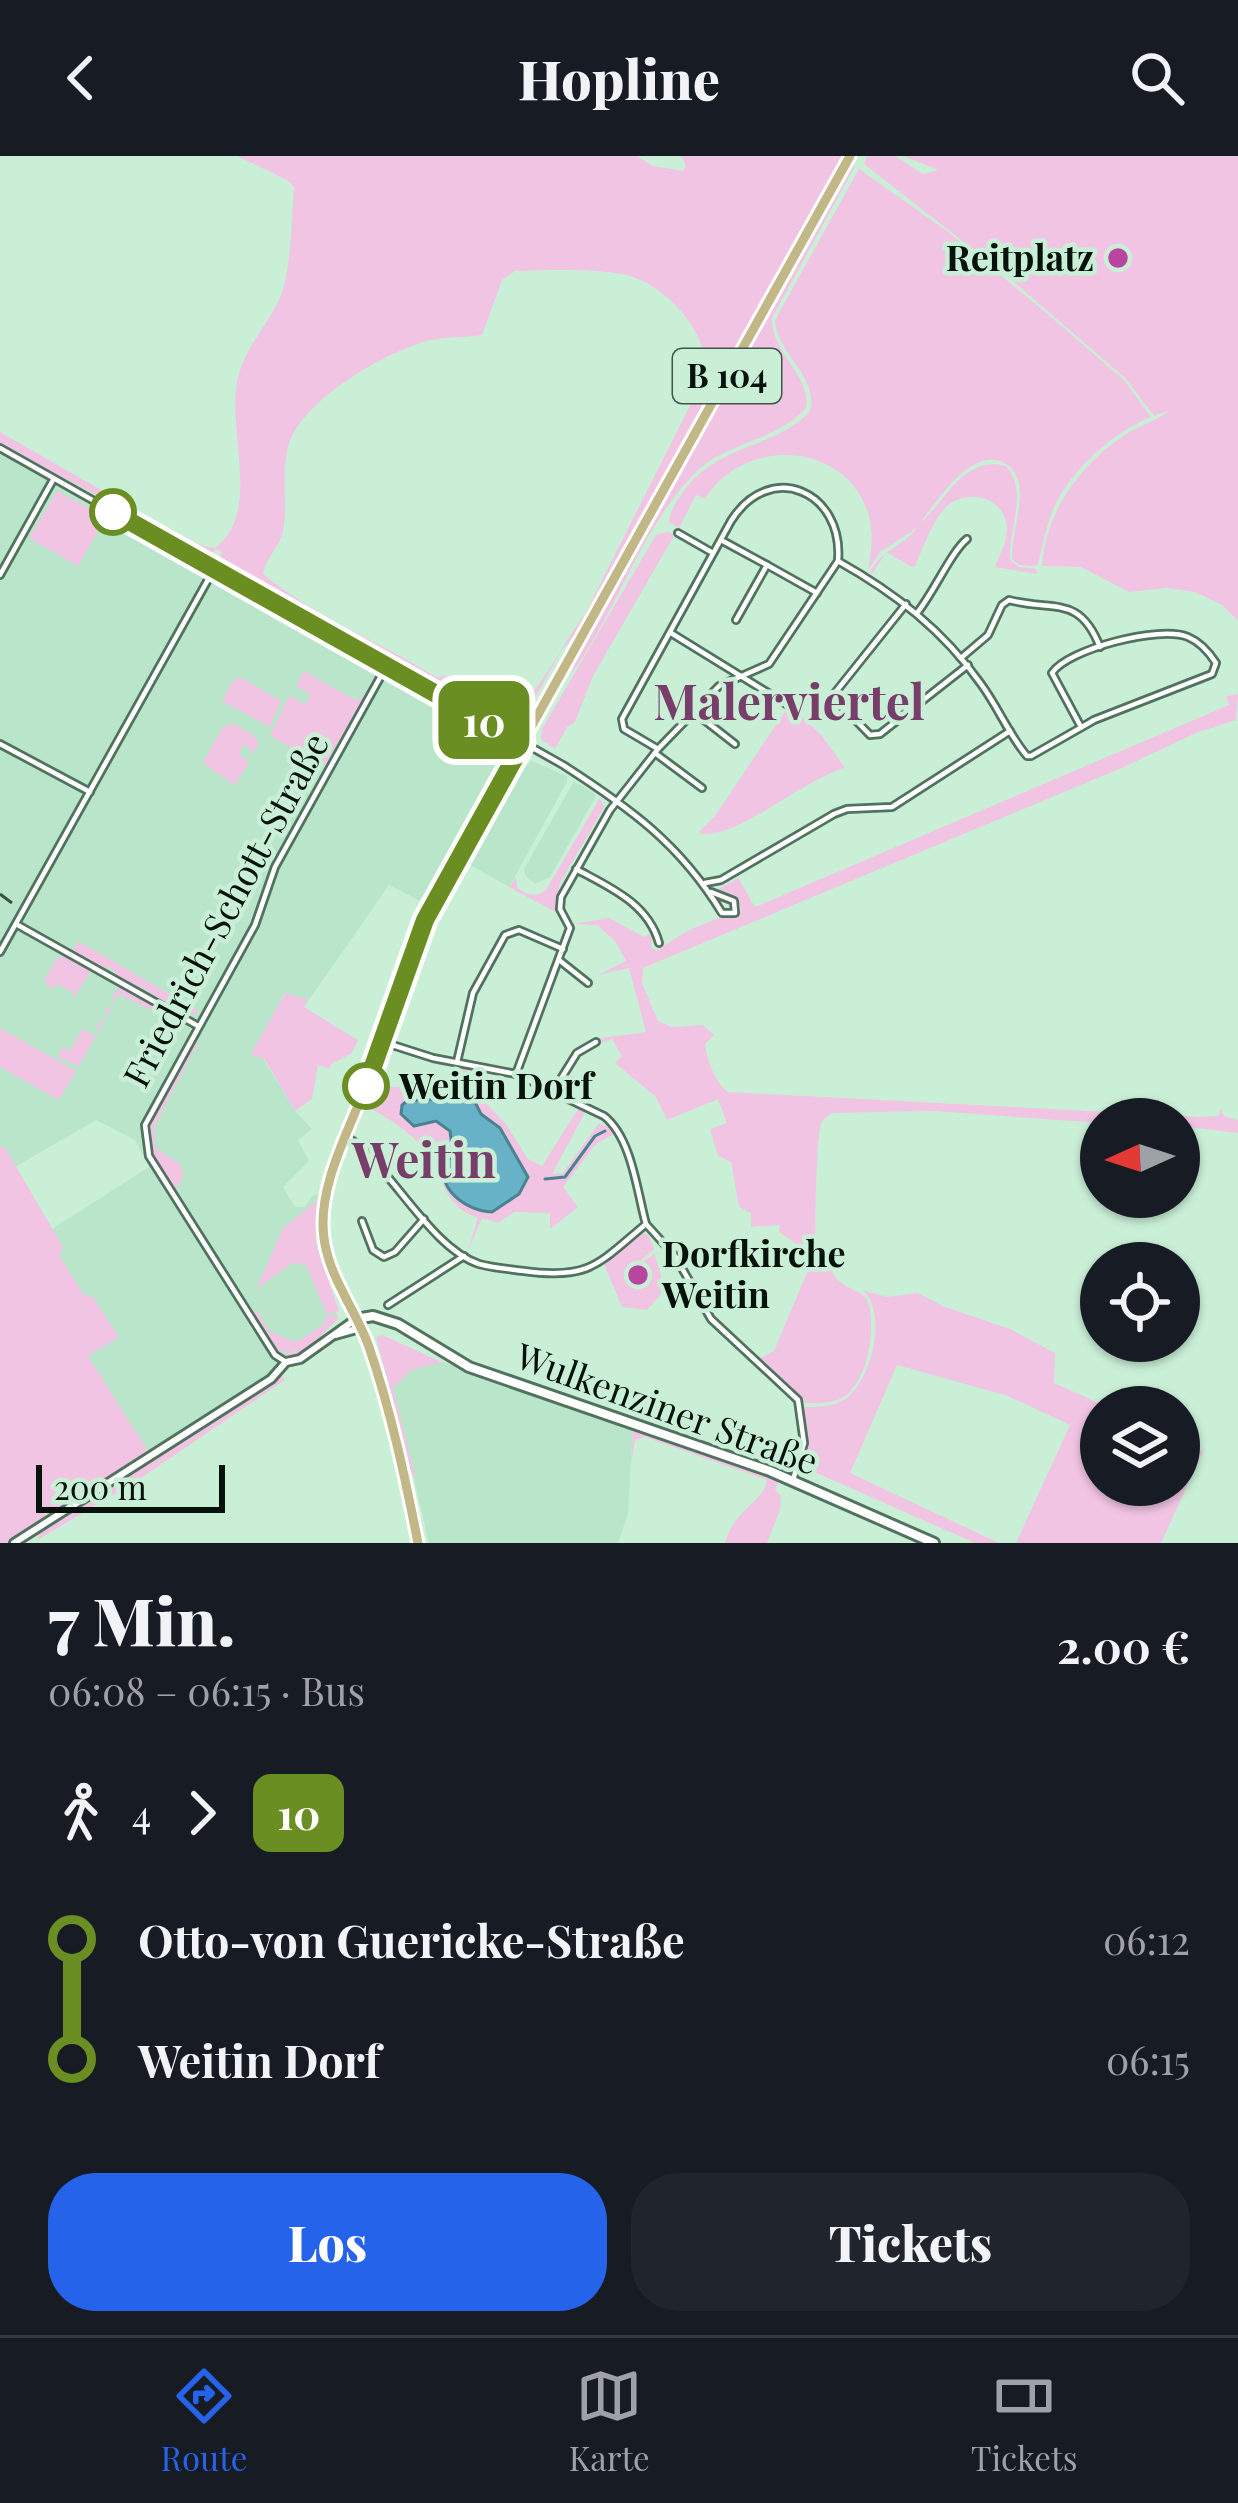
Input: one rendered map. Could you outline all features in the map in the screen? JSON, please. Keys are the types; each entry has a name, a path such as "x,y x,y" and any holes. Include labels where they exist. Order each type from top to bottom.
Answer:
{"main road":[{"name":"B 104","path":"418,1543 396,1437 358,1324 334,1274 323,1228 346,1136 425,920 850,156"},
{"name":"Wulkenziner Straße","path":"358,1324 386,1321 406,1328 469,1367 793,1480 934,1543"}],"street":[{"path":"0,448 387,664 617,800 659,833 711,892"},
{"path":"0,575 54,479"},
{"path":"516,1074 570,928 560,909 560,897 617,800 657,751 719,686 769,664 838,561 836,530 826,508 808,494 787,488 766,490 746,502 621,723 624,730 657,751 702,788"},
{"path":"678,533 713,554"},
{"path":"917,613 967,539"},
{"path":"721,540 818,593"},
{"path":"838,561 906,604 962,658 1028,756 1217,668 1201,645 1180,634 1100,646 1053,669 1082,727"},
{"path":"736,620 767,565"},
{"path":"0,952 214,568"},
{"path":"962,658 988,635 1009,600 1081,614 1100,646"},
{"path":"906,604 834,694 870,735 880,734 968,665"},
{"path":"670,634 791,707"},
{"name":"Friedrich-Schott-Straße","path":"286,1362 275,1355 248,1314 145,1144 145,1125 255,925 274,867 387,664"},
{"path":"694,712 735,744"},
{"path":"705,883 721,880 834,814 847,809 892,808 1010,731"},
{"path":"0,744 90,792"},
{"path":"576,868 628,898 654,926 659,943"},
{"path":"16,924 198,1026"},
{"path":"457,1062 473,993 505,935 519,930 563,950"},
{"path":"559,960 588,983"},
{"path":"380,1041 516,1074 615,1126 646,1224 675,1256 711,1319 798,1400 804,1443 793,1480"},
{"path":"554,1090 577,1052 596,1042"},
{"path":"346,1136 424,1219 480,1264 580,1274 646,1224"},
{"path":"362,1221 373,1250 384,1257 424,1219"},
{"path":"388,1305 464,1255"},
{"path":"14,1543 271,1379 286,1362 300,1359 358,1324"}],"shaded area":[{"path":"237,156 637,156 653,166 683,171 686,165 681,156 845,156 589,618 561,651 524,718 510,726 215,564 222,552 215,549 210,561 0,444 0,432 164,526 215,548 229,534 240,496 238,376 280,298 287,274 294,187","holes":["515,271 604,272 645,282 684,315 705,360 705,376 584,616 532,693 515,708 470,696 453,679 435,677 303,603 263,574 283,532 288,447 309,413 366,368 408,348 433,339 482,335 502,280"]},
{"path":"867,156 895,156 923,174 939,170 903,156 1238,156 1238,621 1222,605 1195,592 1167,588 1129,592 1081,567 1042,566 1059,507 1081,474 1111,445 1170,410 1154,416 1125,378 1006,275 864,164"},
{"path":"853,163 772,318 777,342 803,385 806,408 781,428 720,455 694,474 659,518 572,673 575,657"},
{"path":"859,169 947,231 1044,311 1124,380 1151,417 1107,443 1070,481 1050,517 1037,566 1019,565 1012,559 1019,485 1011,468 996,460 983,461 958,476 920,523 966,473 991,464 1006,466 1017,499 1010,560 1019,567 1036,569 1037,574 995,567 1006,539 1006,522 996,505 980,497 961,499 945,508 914,568 887,553 917,528 880,552 868,570 871,523 857,491 839,472 793,455 744,464 705,499 696,495 679,528 669,522 686,488 715,462 782,432 810,411 808,387 782,343 775,320"},
{"path":"0,444 510,726 501,742 506,755 426,904 389,885 309,1000 284,994 252,1053 264,1060 295,1111 312,1129 298,1140 309,1161 283,1187 295,1207 305,1207 312,1196 320,1194 316,1243 338,1319 289,1354 268,1378 150,1454 87,1356 118,1337 58,1254 63,1247 52,1229 149,1167 135,1140 96,1120 15,1167 4,1146 0,1148"},
{"path":"57,491 106,517 78,566 29,538"},
{"path":"675,534 593,676 575,722 555,749 541,739 542,729 656,535"},
{"path":"304,671 357,701 364,697 325,765 270,735 289,696 305,704 311,695 296,686"},
{"path":"242,678 281,701 270,727 222,701 234,679"},
{"path":"1238,694 1236,720 643,968 642,983 658,1021 672,1027 703,1025 714,1035 705,1044 708,1057 728,1092 1080,1111 1080,1121 934,1111 832,1113 823,1121 816,1241 828,1252 813,1246 825,1256 840,1282 867,1300 870,1343 863,1370 849,1392 831,1402 802,1402 758,1359 774,1351 814,1256 779,1232 780,1225 751,1227 751,1213 739,1207 731,1162 718,1156 710,1129 727,1123 718,1099 667,1120 656,1097 615,1063 622,1056 612,1039 598,1044 596,1040 602,1038 646,1032 629,968 598,975 626,961 615,941 597,925 573,924 609,918 644,937 653,932 651,947 656,951 687,931 721,917 737,917 738,901 717,890 738,878 755,907 1229,705 1226,696"},
{"path":"790,704 845,768 734,827 701,834 699,832 715,816"},
{"path":"233,723 256,737 259,745 248,756 251,749 243,745 239,754 249,762 235,785 203,763 222,728"},
{"path":"532,761 567,776 567,782 509,887 465,862 521,770"},
{"path":"574,781 595,798 550,877 535,884 524,869"},
{"path":"600,798 604,807 559,885 559,914 509,887 516,877 517,887 527,894 546,890"},
{"path":"35,929 73,951 78,941 199,1011 191,1016 150,996 153,993 116,977 107,967 102,970"},
{"path":"64,956 88,969 89,975 73,998 71,991 57,984 52,990 44,981 56,959"},
{"path":"120,987 184,1027 119,994 79,1066 57,1057 63,1047 70,1051 82,1029 94,1036 96,1024 102,1022 104,1010 110,1008"},
{"path":"285,993 309,1000 304,1007 358,1040 352,1053 330,1069 318,1065 312,1099 295,1111 265,1060 251,1054"},
{"path":"0,1028 76,1071 59,1100 0,1067"},
{"path":"193,1040 198,1043 154,1127 156,1149 179,1163 184,1175 175,1191 152,1151 148,1130"},
{"path":"453,1064 454,1074 459,1075 462,1065 487,1070 479,1096 506,1124 528,1159 542,1166 580,1106 587,1109 552,1174 563,1173 599,1123 610,1124 616,1133 596,1144 563,1187 578,1207 550,1229 550,1213 514,1212 498,1223 482,1218 467,1253 478,1218 458,1207 415,1139 366,1107 374,1080 390,1087 446,1087"},
{"path":"1220,1108 1224,1116 1238,1120 1238,1133 1200,1128 1200,1117 1219,1116"},
{"path":"4,1146 63,1247 59,1255 119,1337 88,1356 150,1454 50,1516 43,1510 47,1518 0,1543 0,1148"},
{"path":"319,1199 316,1243 339,1311 327,1315 306,1265 292,1263 258,1288 283,1228"},
{"path":"642,1233 654,1249 642,1259 644,1268 630,1268 640,1286 647,1281 644,1261 654,1254 661,1274 661,1294 647,1310 622,1307 604,1264"},
{"path":"863,1290 887,1297 918,1293 1010,1329 1055,1353 1054,1383 1080,1395 1080,1506 1178,1506 1161,1543 1016,1543 1070,1425 1008,1396 897,1365 850,1473 999,1543 975,1543 803,1467 803,1407 844,1400 865,1374 874,1344 870,1300"},
{"path":"256,1309 269,1331 295,1342 321,1327 326,1317 338,1315 338,1319 305,1349 281,1355 298,1350 278,1352 252,1315"},
{"path":"382,1335 442,1362 411,1370 393,1388 416,1479 376,1337"},
{"path":"431,1362 633,1427 628,1514 618,1543 429,1543 393,1388 411,1370"},
{"path":"281,1375 285,1380 141,1478 39,1539 37,1532"},
{"path":"633,1427 780,1479 775,1490 781,1495 780,1510 767,1543 725,1543 735,1521 761,1494 767,1480 645,1437 635,1440 631,1464"}],"water":[{"path":"462,1092 500,1128 528,1177 519,1194 492,1212 460,1200 446,1184 446,1164 453,1155 450,1131 436,1121 414,1126 401,1114 407,1101 451,1098"}],"waterway":[{"path":"545,1179 565,1177 595,1136 605,1131"}],"railway":[{"path":"0,894 16,906"}],"bus line":[{"name":"10","path":"113,512 523,743 425,920 366,1086"}],"place":[{"name":"Reitplatz","path":"1118,258"},
{"name":"Weitin Dorf","path":"366,1086"},
{"name":"Dorfkirche Weitin","path":"638,1275"}],"district":[{"name":"Malerviertel","path":"789,703"},
{"name":"Weitin","path":"424,1161"}]}
